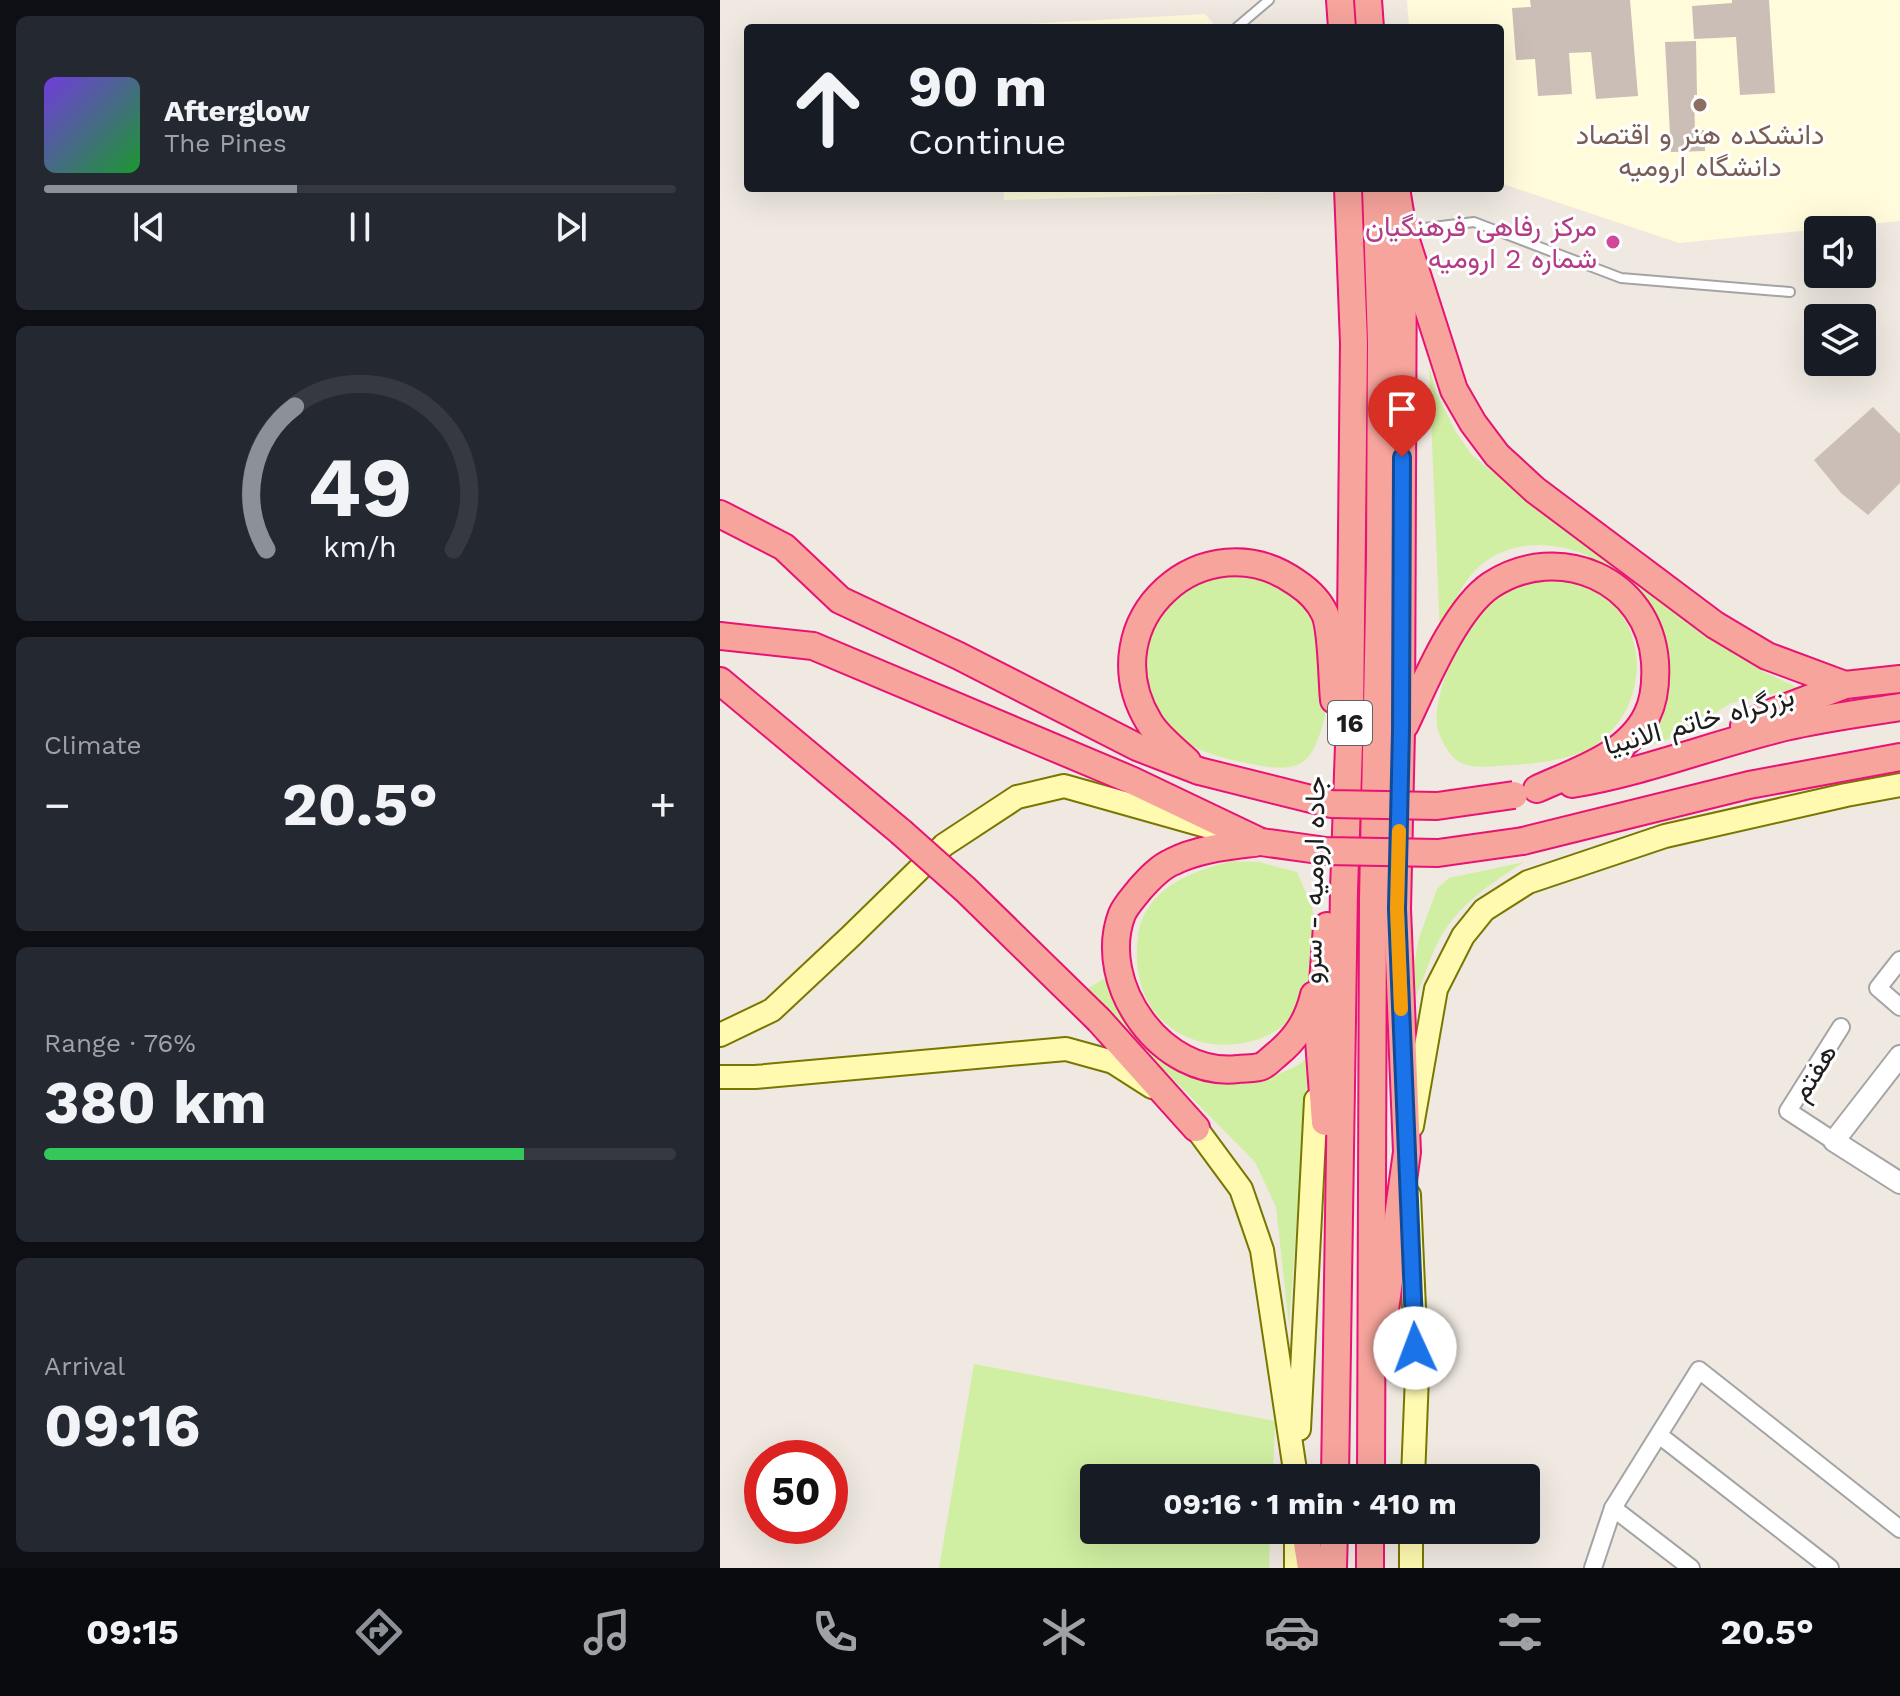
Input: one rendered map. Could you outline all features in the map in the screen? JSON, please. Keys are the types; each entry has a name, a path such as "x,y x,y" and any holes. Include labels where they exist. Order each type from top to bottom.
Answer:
{"highway":[{"path":"1340,0 1342,24"},
{"path":"1368,0 1370,24"},
{"name":"جاده ارومیه - سرو","path":"1335,1464 1352,556 1354,343 1348,192"},
{"path":"1371,1464 1373,899 1381,342 1376,192"},
{"path":"1397,192 1403,231 1454,390 1497,455 1535,490 1715,625 1767,656 1845,685"},
{"path":"1371,1408 1407,1152 1397,909 1401,731 1403,231"},
{"name":"بزرگراه خاتم الانبیا","path":"720,514 784,547 840,600 959,656 1137,747 1199,771 1331,804 1437,806 1526,792 1600,779 1785,728 1900,707"},
{"path":"1338,1297 1319,1040 1326,936 1334,700 1352,556"},
{"path":"1199,771 1150,723 1134,690 1131,653 1140,622 1158,598 1188,573 1222,563 1243,562 1282,572 1311,593 1326,616 1334,700"},
{"path":"1401,731 1434,664 1465,612 1489,586 1518,572 1553,565 1589,572 1628,597 1646,624 1654,649 1656,681 1647,716 1609,756 1526,792"},
{"path":"720,636 813,646 1131,780 1261,842"},
{"path":"1681,758 1771,713 1845,685 1900,679"},
{"path":"720,681 966,890 1099,1020 1196,1128"},
{"path":"1326,936 1309,1017 1290,1044 1262,1066 1223,1071 1193,1064 1157,1039 1138,1017 1121,983 1116,949 1122,914 1149,879 1170,862 1203,850 1261,842 1326,851 1438,853 1523,841 1749,785 1900,757"},
{"path":"1307,1544 1311,1568"},
{"path":"1333,1568 1334,1544"},
{"path":"1370,1544 1370,1568"}],"main road":[{"path":"1414,1464 1417,1376 1407,1152 1436,989 1463,936 1484,910 1528,882 1665,836 1900,785"},
{"path":"720,1035 772,1010 944,845 1017,797 1064,786 1261,842"},
{"path":"1297,1464 1319,1040"},
{"path":"720,1077 755,1077 1066,1049 1113,1062 1151,1086 1196,1128 1241,1189 1262,1250 1294,1464"},
{"path":"1296,1544 1296,1568"},
{"path":"1411,1544 1411,1568"}],"street":[{"path":"1900,960 1878,988 1900,1007"},
{"name":"هفتم","path":"1834,1141 1788,1111 1841,1027"},
{"path":"1900,1056 1834,1141 1900,1183"},
{"path":"1594,1567 1613,1508 1699,1370 1900,1529"},
{"path":"1659,1435 1830,1568"},
{"path":"1613,1508 1691,1568"}],"lane":[{"path":"1241,24 1269,0"},
{"path":"1403,231 1474,222 1621,278 1721,289 1790,292"}],"shaded area":[{"name":"دانشکده هنر و اقتصاد دانشگاه ارومیه","path":"1407,0 1900,0 1900,221 1876,223 1876,216 1804,216 1804,231 1679,243 1504,184 1504,24 1409,24"},
{"path":"1205,14 1214,24 1025,24"},
{"path":"1003,192 1291,192 1004,200"}],"green space":[{"path":"1429,367 1437,394 1456,432 1472,455 1559,526 1626,570 1680,617 1766,673 1799,688 1731,703 1680,735 1639,749 1667,688 1669,664 1663,635 1650,608 1630,584 1605,565 1577,551 1547,545 1517,547 1480,566 1459,593 1440,635"},
{"path":"1218,576 1248,576 1279,587 1299,601 1318,629 1326,681 1326,711 1314,748 1308,757 1292,767 1267,767 1203,751 1178,736 1162,719 1152,700 1146,680 1145,658 1158,618 1171,601 1189,587"},
{"path":"1539,577 1559,579 1592,589 1611,603 1625,621 1634,641 1637,663 1635,685 1628,706 1616,726 1599,742 1580,753 1557,760 1523,764 1484,767 1463,764 1448,750 1437,725 1440,696 1451,660 1476,613 1491,597 1510,586"},
{"path":"1232,861 1259,862 1297,872 1313,912 1317,967 1301,1007 1272,1033 1234,1044 1196,1040 1163,1021 1142,987 1138,936 1142,919 1160,894 1187,876"},
{"path":"1524,862 1478,895 1448,926 1436,945 1416,997 1412,975 1419,938 1437,889 1449,878"},
{"path":"1107,977 1139,1031 1166,1061 1182,1072 1223,1082 1254,1079 1283,1072 1309,1056 1289,1326 1276,1207 1255,1162 1085,990"},
{"path":"974,1364 1275,1421 1273,1464 1080,1464 1080,1544 1270,1544 1269,1568 939,1568"}],"building":[{"path":"1530,0 1630,0 1638,96 1596,99 1591,52 1569,53 1572,94 1538,96 1535,59 1516,60 1512,8 1531,7"},
{"path":"1732,0 1769,0 1775,93 1740,95 1736,37 1694,39 1692,6 1732,3"},
{"path":"1696,41 1695,130 1704,130 1705,151 1671,152 1665,42"},
{"path":"1873,407 1900,434 1900,483 1868,515 1841,493 1814,460"}],"slow traffic":[{"path":"1399,831 1397,909 1401,1009"}],"place":[{"name":"دانشکده هنر و اقتصاد دانشگاه ارومیه","path":"1700,105"},
{"name":"مرکز رفاهی فرهنگیان شماره 2 ارومیه","path":"1613,242"}],"route":[{"path":"1402,457 1397,909 1415,1348"}]}
